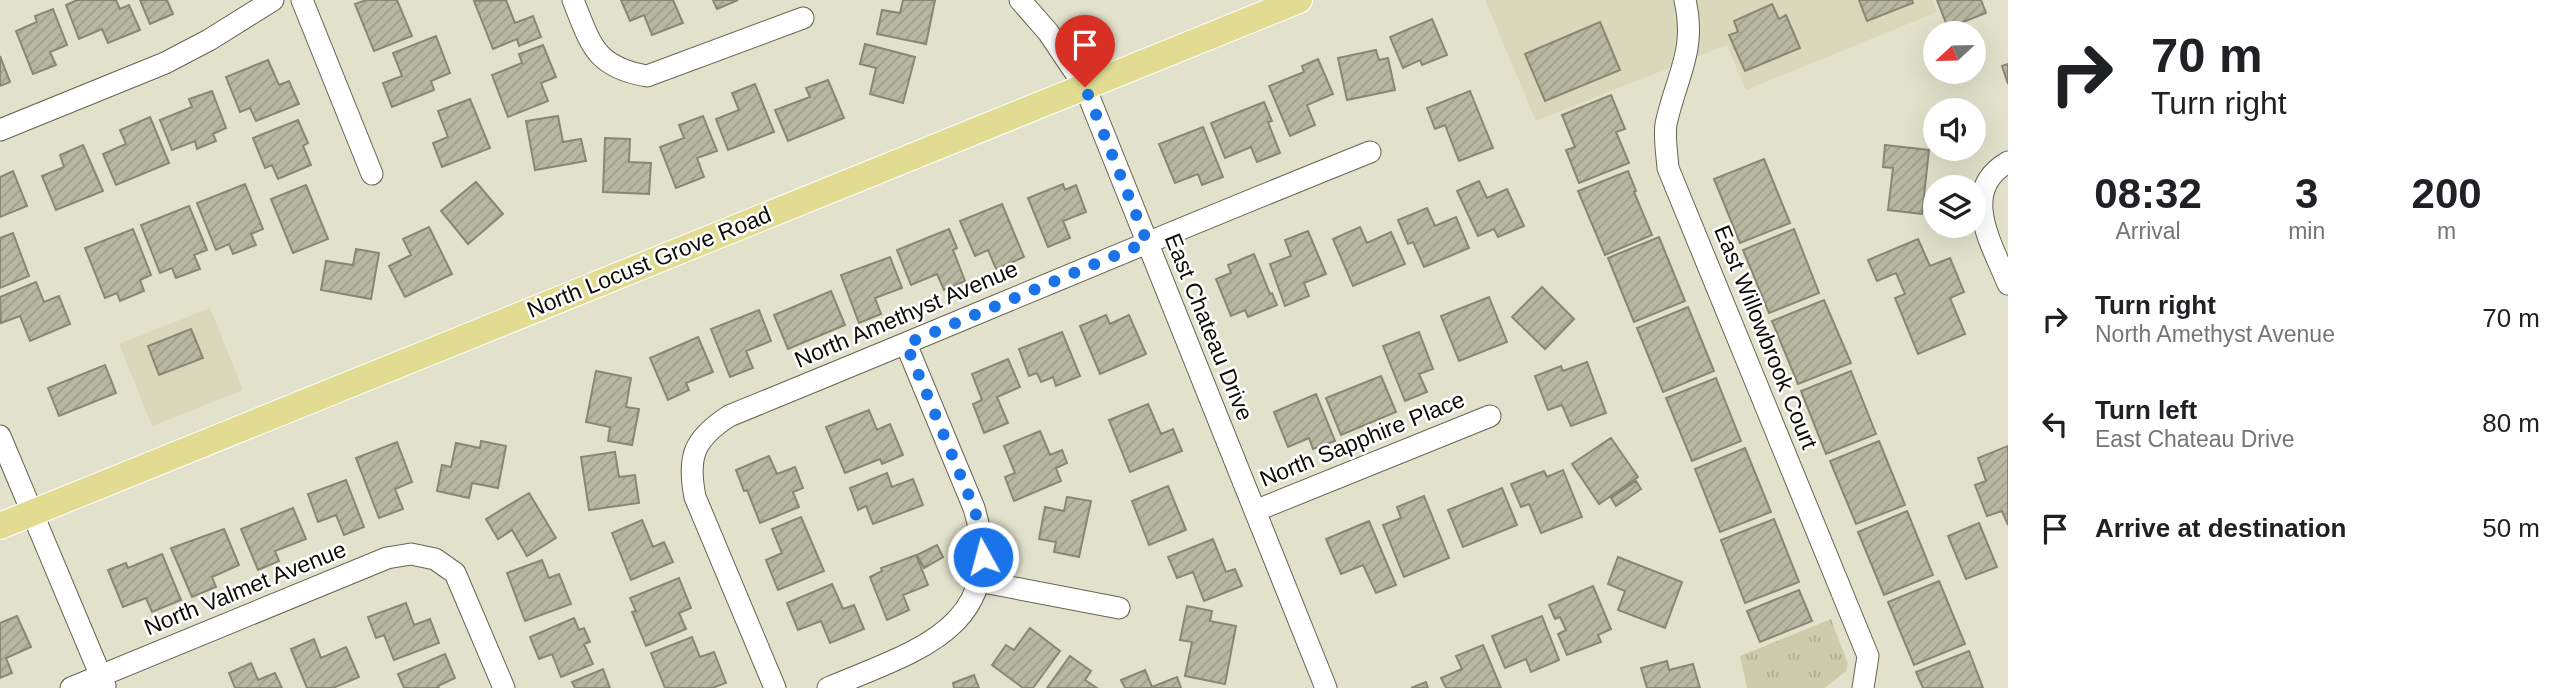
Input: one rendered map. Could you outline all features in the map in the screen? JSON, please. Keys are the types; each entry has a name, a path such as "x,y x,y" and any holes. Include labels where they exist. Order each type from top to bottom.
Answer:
{"main road":[{"name":"North Locust Grove Road","path":"0,526 1299,0"}],"street":[{"path":"0,130 165,63 209,40 273,0"},
{"path":"302,0 372,174"},
{"path":"573,0 588,38 603,60 624,72 647,76 803,18"},
{"name":"East Chateau Drive","path":"1020,0 1048,32 1085,87 1326,688"},
{"name":"East Willowbrook Court","path":"1685,0 1690,21 1688,51 1665,127 1668,168 1868,656 1863,688"},
{"name":"North Amethyst Avenue","path":"775,688 695,497 690,473 695,449 709,429 729,416 1370,152"},
{"path":"2008,162 1992,174 1984,187 1981,200 1986,229 2008,284"},
{"path":"828,688 916,651 937,639 955,624 969,604 978,581 983,557 981,533 974,508 906,344"},
{"name":"North Sapphire Place","path":"1255,510 1490,416"},
{"path":"0,436 30,513 103,681"},
{"name":"North Valmet Avenue","path":"71,688 103,681 387,558 411,554 435,559 455,573 504,688"},
{"path":"978,581 1119,608"}],"shaded area":[{"path":"1485,0 1932,0 1937,12 1746,90 1727,45 1536,121"},
{"path":"210,308 243,390 152,426 119,344"}],"green space":[{"path":"1831,619 1848,664 1846,671 1825,688 1747,688 1740,656"}],"building":[{"path":"77,0 116,0 120,9 129,5 140,30 108,43 102,29 79,39 66,5"},
{"path":"140,0 167,0 173,14 150,24"},
{"path":"366,0 397,0 412,36 374,51 355,4"},
{"path":"506,0 515,23 533,16 541,37 519,46 517,39 493,49 474,1"},
{"path":"621,0 673,0 683,23 652,35 644,15 630,21"},
{"path":"713,0 738,0 717,9"},
{"path":"903,0 935,0 926,44 877,34 882,10 900,13"},
{"path":"1859,0 1912,0 1913,3 1867,21"},
{"path":"1937,0 1981,0 1986,13 1966,21 1945,21"},
{"path":"1772,4 1779,19 1786,15 1800,48 1745,71 1729,35 1738,32 1734,21"},
{"path":"53,9 67,45 50,52 56,65 33,74 16,31 37,22 35,16"},
{"path":"1432,19 1447,55 1422,65 1420,60 1403,68 1390,37"},
{"path":"1600,22 1620,70 1545,101 1525,54"},
{"path":"436,36 450,73 431,81 434,90 392,107 383,83 402,76 393,53"},
{"path":"865,44 915,57 903,103 870,94 876,68 860,64"},
{"path":"543,45 556,77 541,83 548,101 508,117 492,75 522,63 519,54"},
{"path":"1376,50 1379,60 1388,58 1395,90 1347,100 1338,58"},
{"path":"0,56 10,82 0,86"},
{"path":"1318,59 1333,94 1307,105 1315,125 1290,136 1269,86 1304,72 1302,66"},
{"path":"268,60 279,85 289,81 299,104 256,121 250,108 240,112 226,77"},
{"path":"2008,64 2008,84 2002,66"},
{"path":"828,80 844,118 788,141 775,110 810,97 806,88"},
{"path":"755,84 774,132 728,150 716,119 739,110 732,93"},
{"path":"212,91 226,128 213,134 216,141 197,149 195,141 172,150 160,120 192,107 189,99"},
{"path":"1470,91 1493,148 1459,161 1445,125 1435,129 1427,108"},
{"path":"1611,95 1625,129 1616,132 1629,163 1579,183 1566,150 1575,147 1562,115"},
{"path":"470,99 490,148 442,167 433,143 448,137 438,111"},
{"path":"1264,102 1272,121 1268,122 1280,153 1257,162 1251,147 1225,158 1211,123"},
{"path":"558,116 563,142 581,139 586,161 535,170 526,121"},
{"path":"703,116 717,151 697,158 704,177 676,188 660,147 684,138 679,125"},
{"path":"150,117 169,163 116,185 103,154 126,144 120,130"},
{"path":"298,120 308,143 303,146 311,165 278,179 272,165 265,168 253,138"},
{"path":"1203,127 1223,177 1202,185 1198,174 1175,183 1159,144"},
{"path":"605,138 630,139 629,162 651,163 649,194 603,192"},
{"path":"83,145 103,191 56,210 42,176 64,167 60,155"},
{"path":"1885,145 1923,149 1923,161 1928,161 1926,175 1923,175 1922,214 1888,210 1893,168 1883,167"},
{"path":"1764,159 1790,223 1740,243 1714,179"},
{"path":"13,171 27,206 0,217 0,177"},
{"path":"1628,171 1652,235 1605,255 1578,191"},
{"path":"1479,181 1487,198 1507,189 1524,226 1498,237 1494,229 1478,236 1457,191"},
{"path":"476,182 503,214 468,244 441,211"},
{"path":"245,184 263,229 251,234 256,245 233,254 229,244 216,250 197,203"},
{"path":"1063,184 1065,190 1076,185 1086,212 1063,221 1070,238 1048,247 1028,198"},
{"path":"306,185 328,239 293,253 271,199"},
{"path":"1002,204 1024,257 996,269 988,250 975,256 960,221"},
{"path":"189,206 207,250 194,255 200,269 176,278 172,268 160,273 141,225"},
{"path":"1427,208 1435,226 1456,217 1469,248 1424,267 1413,242 1408,244 1398,220"},
{"path":"429,227 452,274 405,297 389,266 411,255 403,239"},
{"path":"1360,227 1367,243 1391,232 1405,264 1353,286 1333,239"},
{"path":"133,229 151,275 140,280 144,291 120,301 117,293 105,298 85,248"},
{"path":"949,229 957,248 953,250 965,281 944,290 937,274 911,285 897,250"},
{"path":"1794,229 1819,293 1769,313 1743,250"},
{"path":"1308,231 1326,274 1304,283 1309,296 1285,306 1270,264 1291,256 1285,240"},
{"path":"13,233 29,276 0,288 0,238"},
{"path":"1659,237 1685,301 1634,322 1608,258"},
{"path":"1918,239 1930,266 1950,258 1964,292 1950,298 1965,334 1918,354 1895,298 1905,294 1896,273 1877,281 1868,260"},
{"path":"356,249 379,253 371,299 321,290 326,261 353,265"},
{"path":"1254,254 1277,305 1248,317 1245,310 1231,316 1216,279 1231,273 1228,265"},
{"path":"890,257 902,288 875,298 881,314 859,323 841,275"},
{"path":"36,282 44,302 59,296 70,324 30,341 20,316 1,323 0,297"},
{"path":"1542,287 1574,319 1545,349 1512,317"},
{"path":"831,291 845,325 788,349 774,315"},
{"path":"1489,297 1507,342 1459,361 1441,316"},
{"path":"1824,300 1851,363 1798,384 1772,321"},
{"path":"1688,307 1714,371 1663,392 1637,328"},
{"path":"759,310 771,341 746,351 753,368 730,377 711,329"},
{"path":"1106,315 1110,324 1129,315 1146,354 1100,374 1080,326"},
{"path":"191,329 203,358 159,375 148,346"},
{"path":"1062,332 1080,376 1056,386 1053,377 1041,382 1037,373 1029,376 1019,349"},
{"path":"1419,332 1433,369 1419,374 1427,392 1405,401 1383,346"},
{"path":"698,337 713,372 686,383 689,390 668,400 650,358"},
{"path":"1008,359 1020,387 997,397 1008,423 984,433 973,404 982,400 972,374"},
{"path":"1587,362 1606,413 1571,426 1562,405 1548,410 1535,376 1561,366 1563,371"},
{"path":"105,365 116,393 59,416 48,388"},
{"path":"596,371 631,378 626,407 639,409 632,445 608,441 610,427 586,422"},
{"path":"1851,371 1876,434 1826,454 1801,391"},
{"path":"1381,376 1396,412 1341,435 1326,398"},
{"path":"1716,378 1741,441 1692,461 1666,398"},
{"path":"1316,394 1335,441 1313,449 1309,438 1288,447 1274,412"},
{"path":"1148,404 1161,434 1173,429 1182,451 1130,472 1109,420"},
{"path":"869,410 877,430 890,424 903,455 882,464 880,459 845,473 826,427"},
{"path":"1040,431 1050,455 1062,450 1067,463 1056,468 1061,481 1014,501 1005,477 1015,473 1004,446"},
{"path":"1611,438 1638,477 1599,504 1572,464"},
{"path":"481,441 506,446 498,488 472,483 469,498 437,491 442,465 451,467 456,443 480,448"},
{"path":"1879,441 1905,505 1856,524 1830,461"},
{"path":"397,442 412,482 395,489 403,509 379,518 356,458"},
{"path":"2008,446 2008,525 2002,511 1987,516 1975,485 1986,481 1978,458"},
{"path":"1745,448 1771,512 1720,532 1695,469"},
{"path":"615,452 619,477 635,475 639,503 589,510 581,457"},
{"path":"769,456 777,474 795,467 803,488 793,492 799,507 760,523 736,470"},
{"path":"1563,470 1582,517 1541,533 1529,504 1521,507 1511,484 1544,471 1547,477"},
{"path":"887,473 892,487 913,479 923,505 873,524 866,506 858,510 850,488"},
{"path":"346,480 364,527 344,535 336,515 318,522 308,494"},
{"path":"1636,481 1641,489 1616,506 1611,498"},
{"path":"1168,486 1186,530 1149,545 1132,501"},
{"path":"1502,488 1517,525 1463,547 1448,510"},
{"path":"529,493 556,538 527,556 512,530 498,539 486,519"},
{"path":"1424,496 1449,558 1404,577 1383,525 1401,518 1397,507"},
{"path":"1067,497 1091,501 1079,557 1054,552 1056,542 1039,539 1045,507 1064,511"},
{"path":"293,508 306,539 275,551 279,561 258,570 241,529"},
{"path":"1907,511 1933,575 1884,595 1858,532"},
{"path":"801,517 824,571 778,590 766,560 782,553 772,529"},
{"path":"1774,519 1799,582 1745,603 1721,540"},
{"path":"642,520 653,547 664,542 673,562 631,580 612,533"},
{"path":"1369,521 1396,585 1376,593 1363,565 1341,574 1326,539"},
{"path":"1979,523 1997,567 1966,579 1948,536"},
{"path":"224,529 239,565 212,577 216,587 192,597 171,548"},
{"path":"1213,539 1226,572 1235,569 1242,586 1204,601 1193,572 1177,578 1168,557"},
{"path":"937,545 943,557 924,568 917,555"},
{"path":"162,554 181,600 152,612 146,598 123,607 108,570 126,563 128,568"},
{"path":"916,555 928,585 903,595 909,610 887,620 870,577 882,571 881,568"},
{"path":"1618,557 1682,582 1665,628 1618,610 1625,591 1608,584"},
{"path":"542,560 549,578 559,574 571,604 525,621 507,573"},
{"path":"679,578 691,608 679,613 686,629 646,646 632,612 636,611 630,598"},
{"path":"1939,581 1965,644 1914,665 1888,602"},
{"path":"832,584 843,609 854,605 864,629 830,643 821,621 798,630 787,603"},
{"path":"1593,586 1611,629 1598,635 1601,642 1567,655 1558,634 1566,630 1560,617 1555,619 1549,605"},
{"path":"1799,590 1812,621 1760,642 1747,611"},
{"path":"406,603 414,625 430,619 439,643 394,660 384,635 376,638 368,617"},
{"path":"1187,606 1212,611 1210,621 1236,626 1225,684 1185,676 1192,642 1180,640"},
{"path":"17,616 31,647 6,658 12,673 0,678 0,623"},
{"path":"1542,616 1559,660 1531,672 1526,659 1505,668 1492,636"},
{"path":"574,618 579,630 584,628 590,642 584,644 593,664 561,677 552,654 539,659 530,637"},
{"path":"1030,628 1060,651 1033,688 1023,688 992,665 1006,645 1014,650"},
{"path":"692,637 700,657 714,652 726,683 712,688 665,688 651,653"},
{"path":"314,639 321,658 346,647 359,677 333,688 307,688 291,649"},
{"path":"1483,645 1501,688 1446,688 1441,678 1462,669 1456,656"},
{"path":"1969,651 1983,688 1923,688 1916,672"},
{"path":"445,654 455,678 438,686 439,688 404,688 398,674"},
{"path":"1070,656 1091,671 1085,680 1097,688 1047,688"},
{"path":"1667,661 1669,670 1693,664 1700,688 1647,688 1641,668"},
{"path":"251,663 258,680 275,673 282,688 235,688 229,673"},
{"path":"603,669 610,688 575,688 572,682"},
{"path":"1145,670 1152,687 1177,677 1181,688 1125,688 1121,680"},
{"path":"974,675 979,688 954,688 953,683"},
{"path":"1426,682 1428,688 1411,688"}],"route":[{"path":"983,557 981,533 974,508 906,344 1147,242 1085,87"}]}
